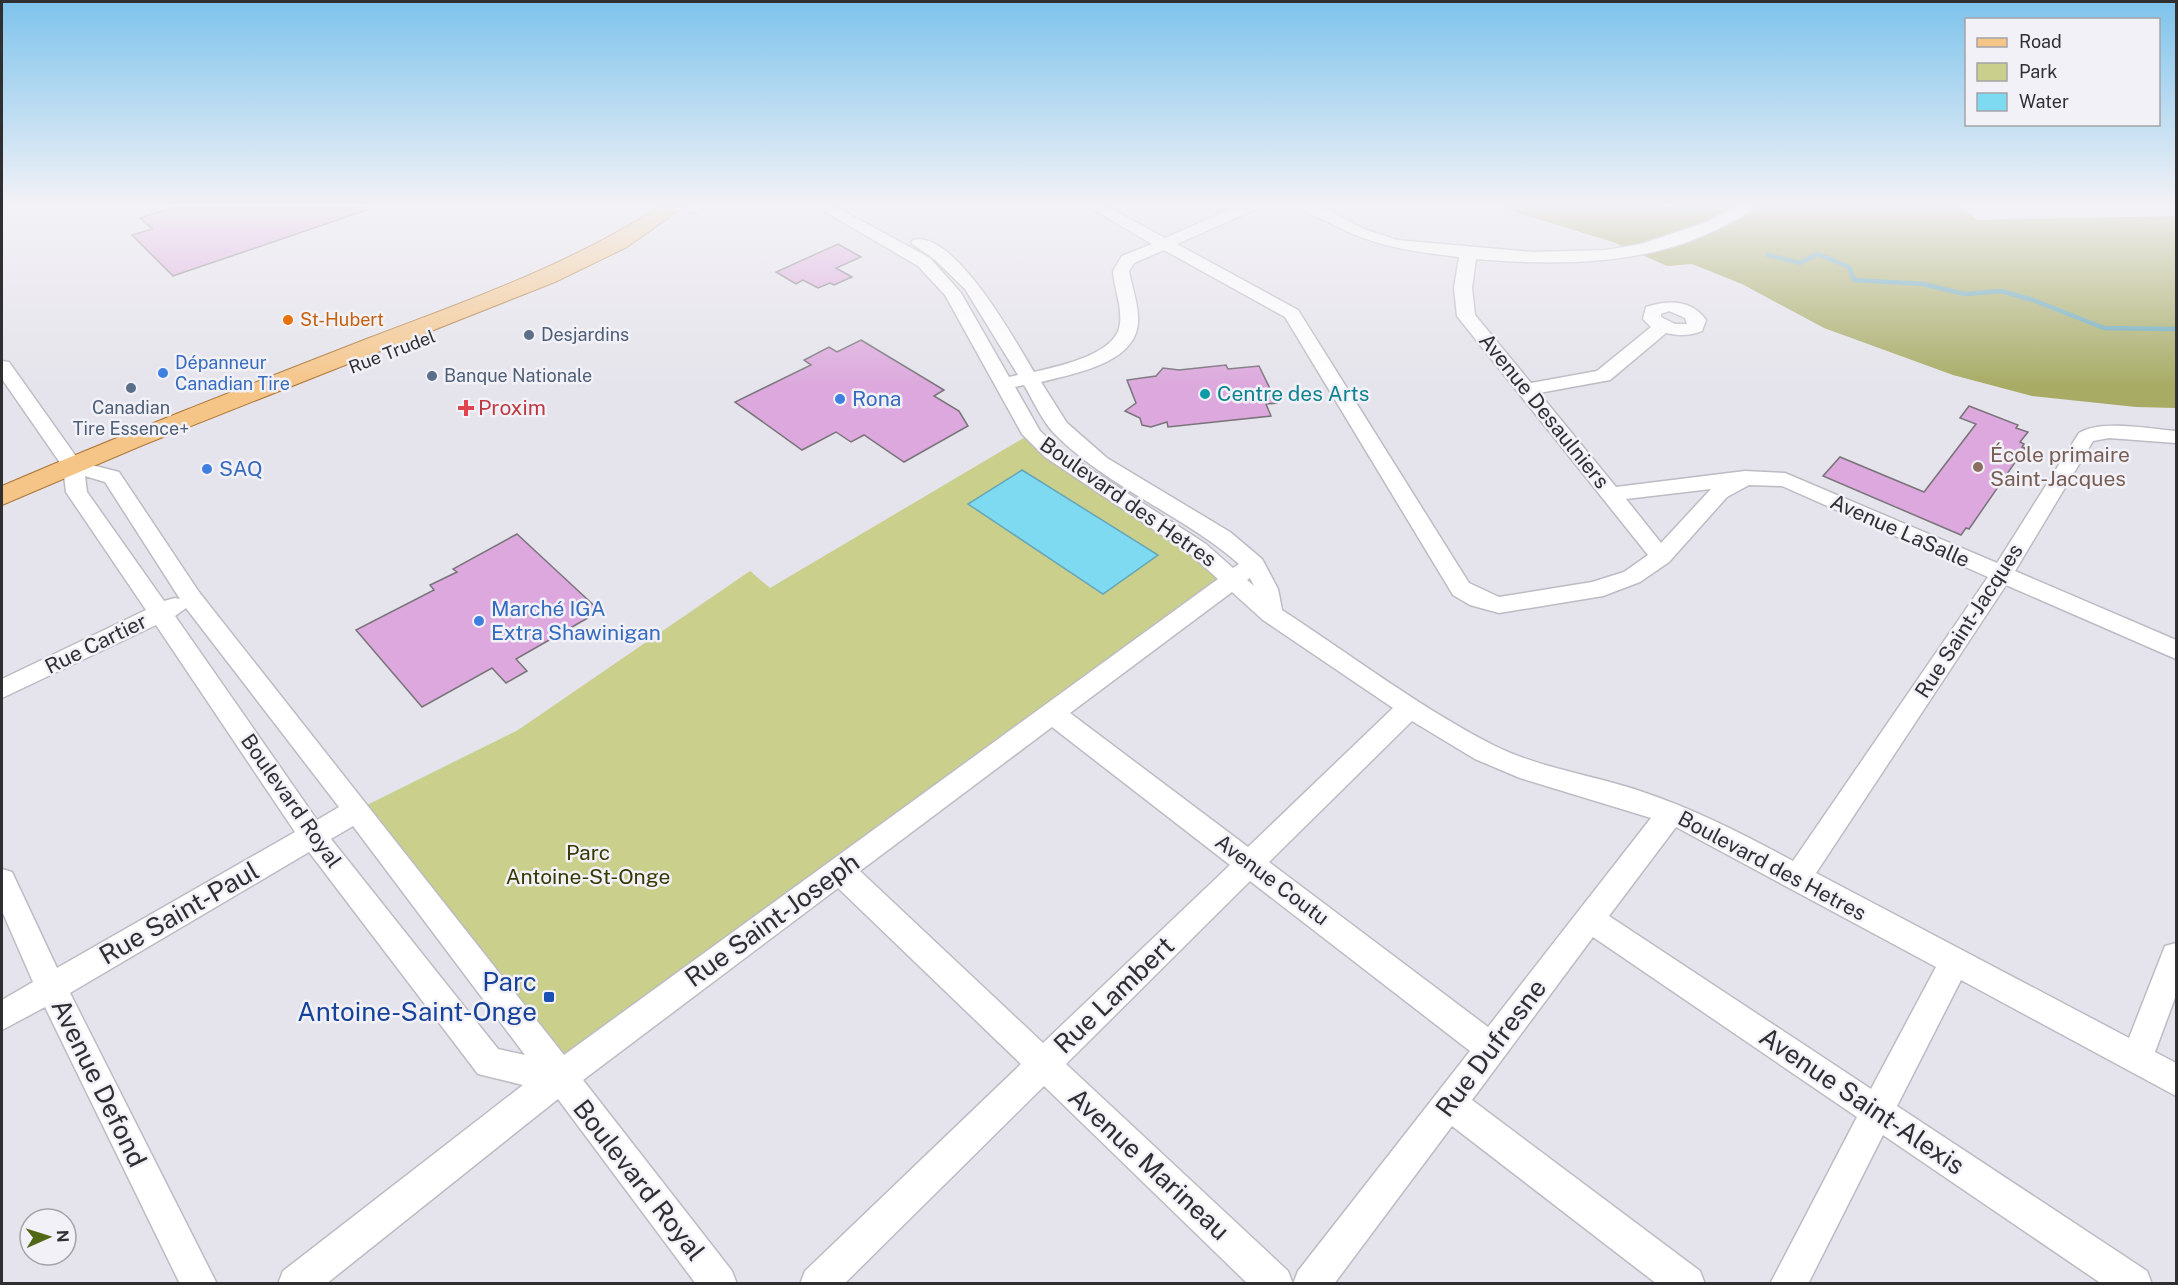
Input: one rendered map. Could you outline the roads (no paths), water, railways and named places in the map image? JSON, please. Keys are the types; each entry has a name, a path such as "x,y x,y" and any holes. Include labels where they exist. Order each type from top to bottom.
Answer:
{"main road":[{"name":"Rue Trudel","path":"2,496 73,467 140,451 560,285 597,267"}],"street":[{"name":"Boulevard des Hetres","path":"929,267 952,293 1032,434 1052,453 1198,549 1244,572 1267,589 1271,614 1410,707 1484,752 1529,771 1671,813 1700,825 2176,1080"},
{"name":"Boulevard des Hetres","path":"955,267 972,286 1059,427 1100,462 1222,537 1244,572"},
{"path":"1000,378 1025,372 1086,364 1122,341 1128,332 1129,324 1121,271 1124,267"},
{"path":"1206,267 1292,314 1461,589 1478,599 1499,605 1595,590 1632,577 1661,557 1720,492 1745,478"},
{"name":"Avenue Desaulniers","path":"1466,267 1463,288 1466,316 1661,557"},
{"path":"1526,390 1604,376 1663,326"},
{"name":"Boulevard Royal","path":"2,366 73,467 77,492 313,836 489,1063 560,1077"},
{"name":"Rue Saint-Jacques","path":"1797,878 2001,576 2078,452 2081,441 2091,434 2108,433 2176,437"},
{"name":"Boulevard Royal","path":"73,467 112,477 191,598 357,810 718,1284"},
{"name":"Avenue LaSalle","path":"1612,494 1745,478 1785,480 2001,576 2176,650"},
{"name":"Rue Saint-Joseph","path":"296,1284 560,1077 1244,572"},
{"name":"Rue Cartier","path":"2,689 191,598"},
{"name":"Rue Lambert","path":"818,1284 1410,707"},
{"name":"Avenue Coutu","path":"1052,713 1491,1048"},
{"name":"Rue Saint-Paul","path":"2,1016 357,810"},
{"name":"Rue Dufresne","path":"1311,1284 1671,813"},
{"name":"Avenue Marineau","path":"839,870 1275,1284"},
{"name":"Avenue Defond","path":"2,881 51,987 199,1284"},
{"name":"Avenue Saint-Alexis","path":"1590,919 2134,1284"},
{"path":"2137,1058 2176,957"},
{"path":"1788,1284 1954,963"},
{"path":"1449,1103 1687,1284"}],"water":[{"path":"1022,470 1158,555 1103,594 968,504"}],"waterway":[{"path":"1849,267 1854,280 1923,284 1965,294 2001,291 2033,300 2104,328 2176,329"}],"place":[{"name":"St-Hubert","path":"288,320"},
{"name":"Desjardins","path":"529,335"},
{"name":"Dépanneur Canadian Tire","path":"163,373"},
{"name":"Banque Nationale","path":"432,376"},
{"name":"Canadian Tire Essence+","path":"131,388"},
{"name":"Centre des Arts","path":"1205,394"},
{"name":"Rona","path":"840,399"},
{"name":"Proxim","path":"466,408"},
{"name":"École primaire Saint-Jacques","path":"1978,467"},
{"name":"SAQ","path":"207,469"},
{"name":"Marché IGA Extra Shawinigan","path":"479,621"},
{"name":"Parc Antoine-Saint-Onge","path":"549,997"}],"park label":[{"name":"Parc Antoine-St-Onge","path":"588,865"}]}
